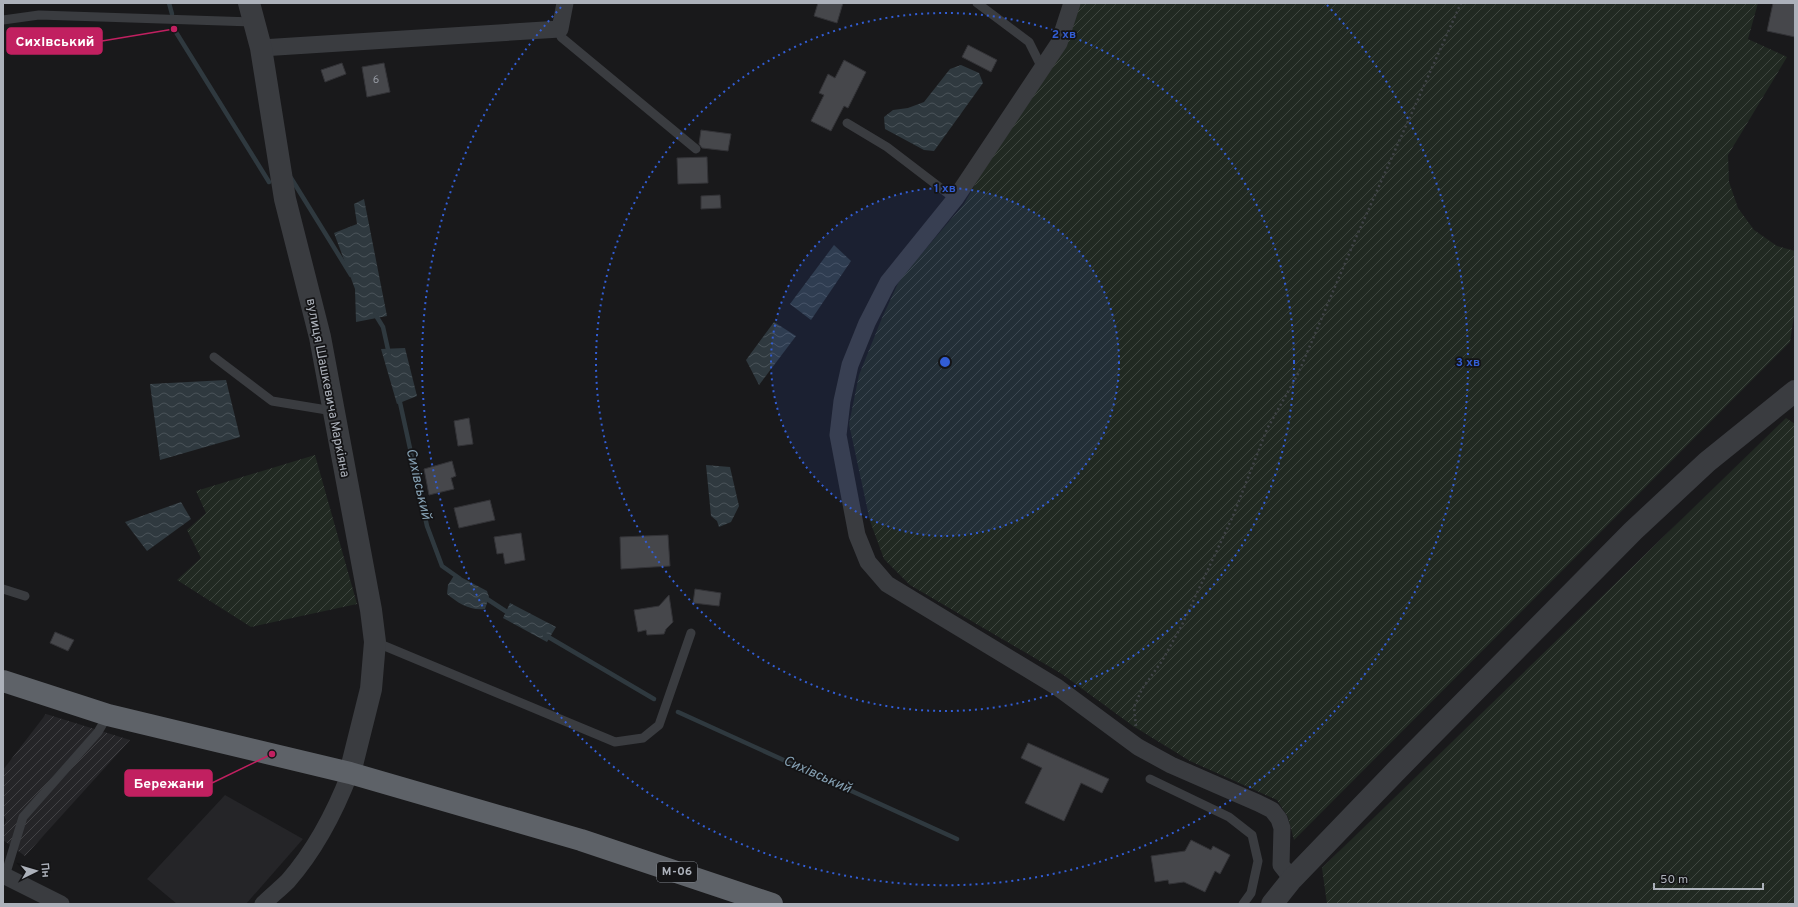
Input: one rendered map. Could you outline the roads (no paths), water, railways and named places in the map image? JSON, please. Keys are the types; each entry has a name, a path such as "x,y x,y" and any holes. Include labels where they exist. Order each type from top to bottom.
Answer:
{"highway":[{"name":"М-06","path":"3,681 108,715 350,773 581,840 772,904"}],"street":[{"path":"261,48 560,29 565,3"},
{"path":"1072,3 1059,44 955,199 888,282 867,323 850,365 842,401 838,435 858,535 868,562 887,584 1057,687 1138,746 1171,765 1258,802 1272,810 1279,819 1282,828 1281,865 1292,879"},
{"name":"вулиця Шашкевича Маркіяна","path":"251,13 261,48 285,199 320,338 371,610 375,642 371,689 350,773"},
{"path":"1272,904 1292,879 1396,771 1633,531 1707,462 1795,391"},
{"path":"263,904 288,881 316,843 337,805 350,773"},
{"path":"4,876 62,904"}],"lane":[{"path":"976,3 1029,42 1042,68"},
{"path":"3,20 39,15 251,13"},
{"path":"560,29 561,37 696,149"},
{"path":"848,123 886,147 955,199"},
{"path":"214,357 272,401 333,411"},
{"path":"3,589 25,596"},
{"path":"375,642 614,742 643,738 659,725 691,633"},
{"path":"4,876 23,817 98,732 108,715"},
{"path":"1150,779 1229,817 1252,835 1258,861 1251,893 1243,904"}],"water":[{"path":"961,65 979,73 983,83 934,151 924,150 885,129 884,117 893,110 908,108 924,102 950,69"},
{"path":"364,199 387,316 356,322 355,289 334,233 357,224 354,204"},
{"path":"834,245 851,261 811,320 790,304"},
{"path":"774,322 796,336 759,385 746,360"},
{"path":"405,348 417,396 397,404 381,349"},
{"path":"226,380 240,437 160,460 150,384"},
{"path":"706,465 730,467 739,506 731,522 719,527 717,521 711,516"},
{"path":"181,502 191,519 147,551 125,522"},
{"path":"455,574 487,591 489,597 485,609 469,608 447,594 448,585"},
{"path":"510,603 556,627 547,642 503,618"}],"waterway":[{"name":"Сихівський","path":"169,3 172,14"},
{"name":"Сихівський","path":"174,29 269,182"},
{"name":"Сихівський","path":"291,178 351,275"},
{"name":"Сихівський","path":"375,314 383,327 389,354"},
{"name":"Сихівський","path":"399,398 427,526 442,566 459,578"},
{"name":"Сихівський","path":"484,597 510,614"},
{"name":"Сихівський","path":"545,635 654,699"},
{"name":"Сихівський","path":"678,712 957,839"}],"place":[{"name":"Сихівський","path":"174,29"},
{"name":"Бережани","path":"272,754"}]}
